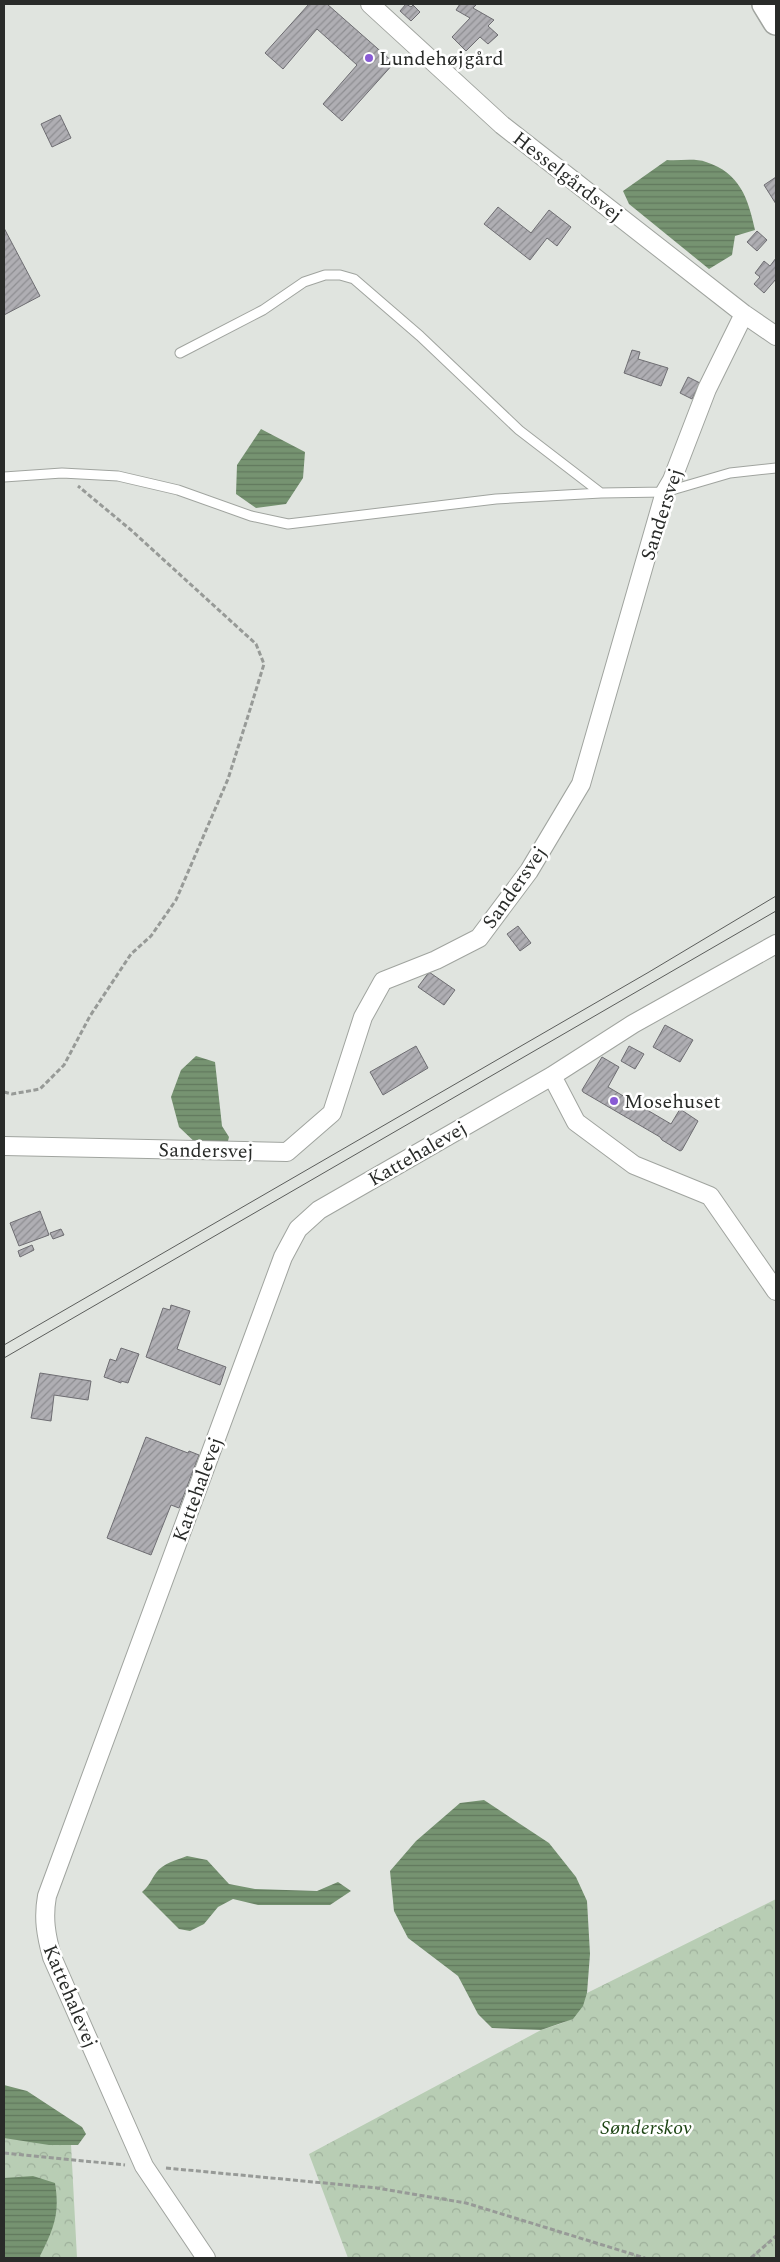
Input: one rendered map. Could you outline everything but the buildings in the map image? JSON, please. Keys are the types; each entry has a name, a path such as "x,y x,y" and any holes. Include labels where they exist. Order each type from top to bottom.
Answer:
{"street":[{"name":"Hesselgårdsvej","path":"370,4 502,125 744,314 776,336"},
{"path":"764,4 776,22"},
{"name":"Sandersvej","path":"4,1146 287,1152 332,1113 363,1017 382,981 436,960 479,938 529,871 581,784 664,492 672,480 707,389 744,314"},
{"name":"Kattehalevej","path":"206,2258 144,2166 52,1957 45,1933 44,1909 50,1887 283,1257 298,1229 319,1210 552,1076 633,1024 776,944"},
{"path":"552,1076 576,1122 634,1165 710,1196 776,1291"}],"lane":[{"path":"180,354 263,310 304,282 325,275 354,279 420,336 469,385 519,430 601,493"},
{"path":"4,477 62,473 118,476 178,490 251,516 288,524 496,499 601,493 664,492 730,473 776,468"}],"path":[{"path":"4,1092 12,1094 40,1089 64,1065 90,1016 126,961 150,936 176,900 228,779 264,664 256,644 131,530 62,473"},
{"path":"4,2153 377,2188 466,2204 645,2258"},
{"path":"751,2258 776,2236"}],"green space":[{"name":"Sønderskov","path":"776,1899 776,2258 348,2258 309,2154 541,2030 565,2022 579,2010 587,1993"},
{"path":"4,2136 71,2144 77,2258 4,2258"}],"shaded area":[{"path":"667,160 697,160 718,167 735,180 741,188 749,207 755,230 735,236 732,255 709,269 629,204 623,191"},
{"path":"261,429 305,452 303,478 286,504 256,508 236,494 237,465"},
{"path":"196,1056 215,1062 222,1126 229,1137 227,1145 200,1147 179,1127 171,1097 181,1070"},
{"path":"484,1800 549,1843 576,1877 587,1901 590,1954 587,1993 583,2006 573,2019 541,2030 492,2028 478,2014 458,1976 408,1938 394,1911 390,1871 416,1841 460,1803"},
{"path":"187,1856 207,1860 229,1884 255,1889 317,1891 338,1882 351,1891 330,1905 258,1905 233,1899 218,1907 204,1924 190,1931 179,1929 142,1892 162,1867"},
{"path":"4,2085 27,2091 82,2127 86,2134 78,2145 49,2145 4,2138"},
{"path":"33,2176 55,2183 57,2204 55,2221 40,2256 41,2258 4,2258 4,2178"}],"tram line":[{"path":"4,1345 649,972 776,896"},
{"path":"4,1358 776,911"}],"place":[{"name":"Lundehøjgård","path":"369,58"},
{"name":"Mosehuset","path":"614,1101"}]}
